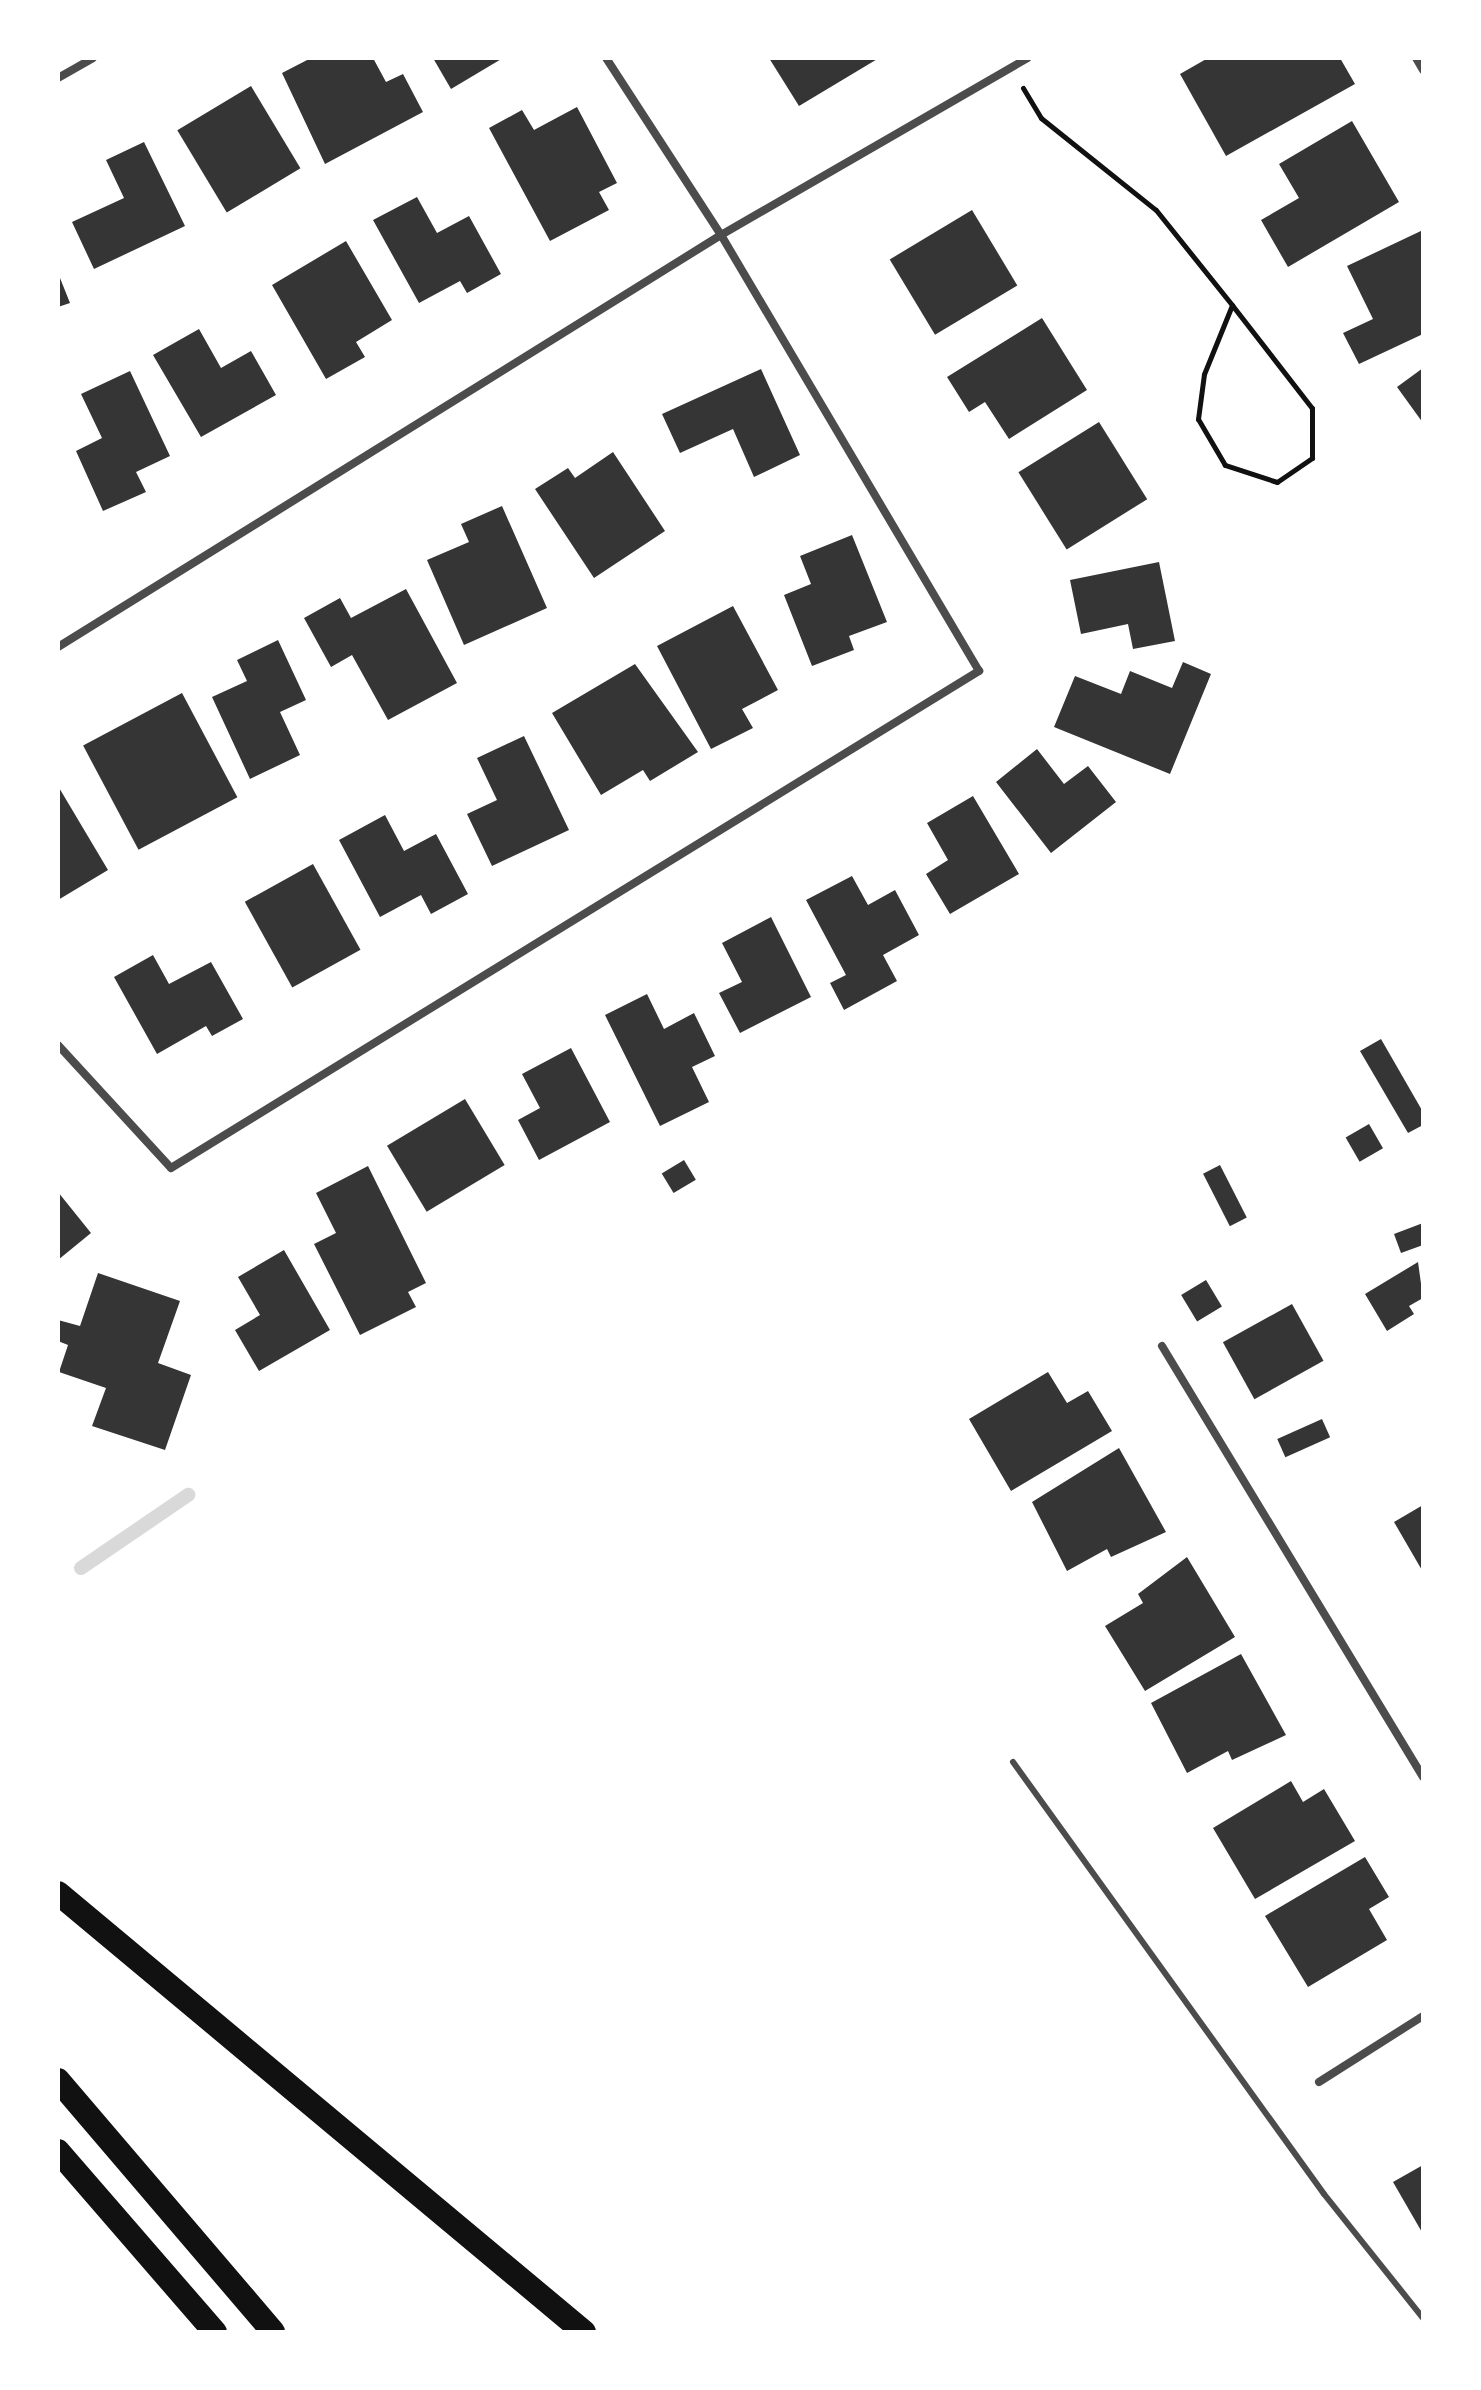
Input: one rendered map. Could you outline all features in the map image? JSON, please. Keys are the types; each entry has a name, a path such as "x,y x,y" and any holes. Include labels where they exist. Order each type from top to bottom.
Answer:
{"highway":[{"path":"58,1893 584,2332"},
{"path":"58,2080 273,2332"},
{"path":"58,2151 91,2193 215,2332"}],"street":[{"path":"58,78 93,58"},
{"path":"58,1045 171,1168 979,671 721,235 606,58"},
{"path":"58,647 721,235 1027,58"},
{"path":"1416,58 1423,70"},
{"path":"1162,1346 1423,1777"},
{"path":"1319,2082 1423,2016"}],"lane":[{"path":"1013,1762 1324,2194 1423,2318"}],"path":[{"path":"1010,68 1041,118 1156,210 1232,305 1312,408 1312,458 1277,482 1225,465 1198,419 1204,374 1232,305"}],"building":[{"path":"311,58 373,58 386,82 403,74 423,112 325,164 282,73"},
{"path":"433,58 503,58 451,89"},
{"path":"769,58 879,58 799,106"},
{"path":"1208,58 1340,58 1355,84 1226,156 1180,74"},
{"path":"251,86 300,168 227,213 177,130"},
{"path":"577,107 617,183 599,192 609,210 550,241 489,128 522,110 534,130"},
{"path":"1352,121 1399,202 1288,267 1261,220 1299,198 1279,164"},
{"path":"144,142 185,226 94,269 72,222 124,198 106,160"},
{"path":"417,197 437,233 469,216 501,274 467,293 460,281 419,303 373,220"},
{"path":"972,210 1017,285 935,335 890,259"},
{"path":"1423,230 1423,334 1359,364 1343,333 1373,319 1347,266"},
{"path":"346,241 392,320 356,342 365,357 326,379 272,285"},
{"path":"58,273 70,303 58,307"},
{"path":"1042,318 1087,390 1009,439 985,402 969,412 947,377"},
{"path":"199,329 221,368 251,351 276,395 201,437 153,355"},
{"path":"1423,368 1423,423 1397,387"},
{"path":"761,369 800,455 754,477 733,429 680,453 662,414"},
{"path":"130,371 170,456 136,472 146,492 103,511 76,451 102,438 81,394"},
{"path":"1099,422 1147,499 1067,550 1018,472"},
{"path":"613,452 665,531 594,578 535,489 568,468 575,478"},
{"path":"502,506 547,608 464,645 427,560 469,542 461,524"},
{"path":"852,535 887,622 849,636 854,650 812,666 784,595 811,584 800,556"},
{"path":"1159,562 1175,641 1133,649 1128,624 1081,634 1070,580"},
{"path":"406,589 457,683 388,720 352,655 331,667 304,618 340,598 351,618"},
{"path":"733,606 778,690 742,709 753,728 711,749 657,646"},
{"path":"278,640 306,700 280,712 300,755 250,779 212,697 247,681 237,660"},
{"path":"1183,662 1211,674 1170,774 1054,727 1075,676 1121,694 1130,671 1172,688"},
{"path":"635,664 698,752 650,781 643,770 601,795 552,713"},
{"path":"182,693 237,797 139,850 83,746"},
{"path":"524,736 569,830 492,866 467,814 497,800 477,758"},
{"path":"1037,749 1064,784 1088,766 1116,802 1051,853 996,782"},
{"path":"58,786 108,870 58,900"},
{"path":"973,796 1019,874 950,914 926,874 948,860 927,823"},
{"path":"385,815 404,851 436,834 468,894 431,914 421,895 380,917 339,840"},
{"path":"313,864 361,950 292,988 245,902"},
{"path":"852,876 868,905 895,890 919,935 883,955 897,981 844,1010 830,983 846,975 806,900"},
{"path":"771,917 811,997 740,1033 719,993 742,982 722,943"},
{"path":"153,955 169,984 211,962 243,1019 212,1036 206,1026 157,1054 114,977"},
{"path":"647,994 664,1029 694,1013 715,1056 692,1067 709,1102 660,1126 605,1015"},
{"path":"1381,1039 1423,1112 1423,1125 1408,1133 1360,1051"},
{"path":"571,1048 610,1122 539,1160 518,1120 540,1108 522,1074"},
{"path":"465,1099 505,1165 427,1212 387,1146"},
{"path":"1369,1124 1383,1148 1360,1162 1346,1138"},
{"path":"684,1160 696,1180 674,1193 662,1173"},
{"path":"1220,1165 1247,1218 1230,1226 1203,1174"},
{"path":"368,1166 426,1283 408,1292 416,1307 360,1335 314,1244 336,1233 316,1193"},
{"path":"58,1192 91,1233 58,1260"},
{"path":"1423,1223 1423,1245 1401,1253 1394,1234"},
{"path":"284,1250 330,1330 259,1371 235,1330 260,1315 238,1277"},
{"path":"1418,1262 1423,1298 1409,1306 1414,1314 1387,1331 1365,1294"},
{"path":"98,1273 180,1301 158,1363 191,1375 165,1450 92,1426 106,1388 59,1372 68,1345 58,1341 58,1320 80,1326"},
{"path":"1206,1280 1222,1307 1197,1322 1181,1295"},
{"path":"1292,1304 1324,1361 1254,1399 1223,1342"},
{"path":"1048,1372 1067,1403 1088,1391 1112,1431 1011,1491 969,1419"},
{"path":"1322,1419 1330,1437 1285,1457 1277,1439"},
{"path":"1119,1448 1166,1532 1111,1557 1107,1549 1067,1571 1032,1502"},
{"path":"1423,1505 1423,1572 1394,1522"},
{"path":"1187,1557 1235,1637 1145,1691 1105,1626 1143,1603 1138,1594"},
{"path":"1241,1654 1286,1735 1232,1760 1228,1751 1187,1773 1151,1703"},
{"path":"1291,1781 1303,1802 1324,1789 1355,1841 1255,1899 1213,1828"},
{"path":"1365,1857 1389,1897 1369,1909 1387,1940 1308,1987 1265,1916"},
{"path":"1423,2165 1423,2234 1393,2182"}],"waterway":[{"path":"81,1568 188,1495"}]}
